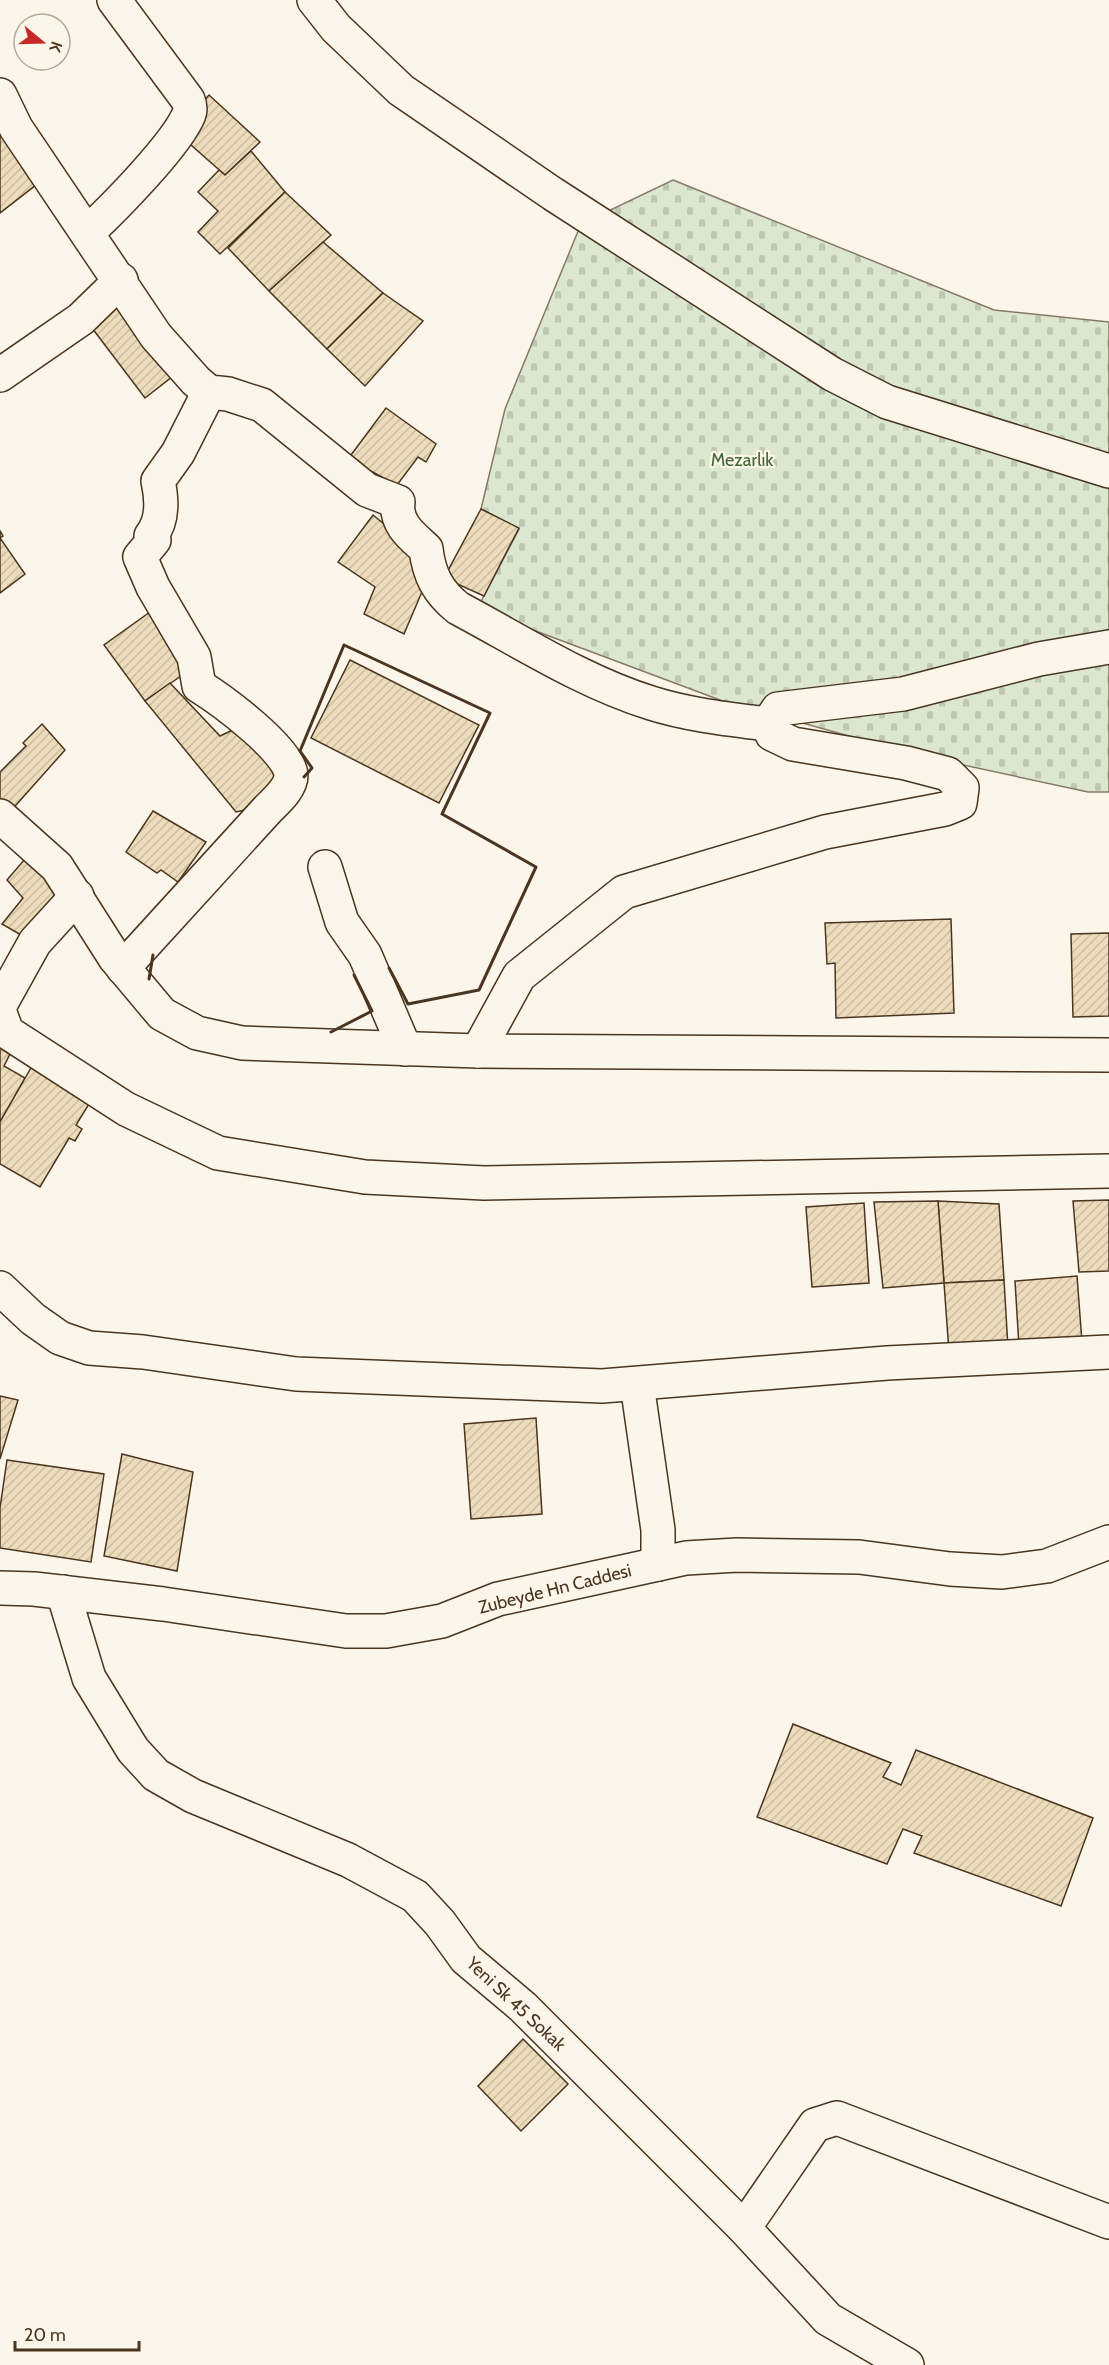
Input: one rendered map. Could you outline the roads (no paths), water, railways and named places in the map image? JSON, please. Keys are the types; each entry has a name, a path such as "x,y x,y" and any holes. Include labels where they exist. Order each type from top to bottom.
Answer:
{"street":[{"path":"88,232 166,147 189,115 191,107 114,0"},
{"path":"314,0 336,28 401,90 572,207 832,374 887,402 1109,471"},
{"path":"0,95 16,128 121,280 156,336 209,392 228,394 262,405 367,490 398,502 397,510 403,527 426,549 428,566 441,595 458,608 602,684 650,703 707,717 768,724"},
{"path":"0,375 81,319 121,280"},
{"path":"123,968 288,786 291,774 286,759 223,701 199,686 194,657 153,587 140,557 154,540 151,536 155,531 162,501 158,482 177,453 209,392"},
{"path":"768,724 778,709 903,694 1039,659 1109,647"},
{"path":"477,1050 519,976 624,892 825,832 945,809 960,803 962,788 948,774 906,763 793,744 772,734 768,724"},
{"path":"0,816 57,867 123,968 162,1014 197,1033 242,1044 477,1050 1109,1055"},
{"path":"325,867 342,922 365,955 405,1049"},
{"path":"83,906 35,942 2,1016 126,1109 218,1153 365,1177 484,1183 1109,1171"},
{"path":"6,1305 33,1319 60,1338 89,1348 143,1352 296,1374 485,1383 602,1386 887,1363 1109,1352"},
{"path":"638,1384 658,1530 658,1564"},
{"name":"Zubeyde Hn Caddesi","path":"0,1588 63,1592 346,1631 386,1631 442,1621 498,1599 686,1558 737,1555 859,1557 950,1569 1002,1572 1047,1566 1109,1542"},
{"name":"Yeni Sk 45 Sokak","path":"63,1592 89,1678 133,1750 156,1775 193,1796 348,1860 415,1896 440,1923 466,1959 523,2007 744,2228 828,2319 907,2365"},
{"path":"744,2228 815,2125 837,2118 1109,2222"}],"park label":[{"name":"Mezarlık","path":"742,460"}]}
